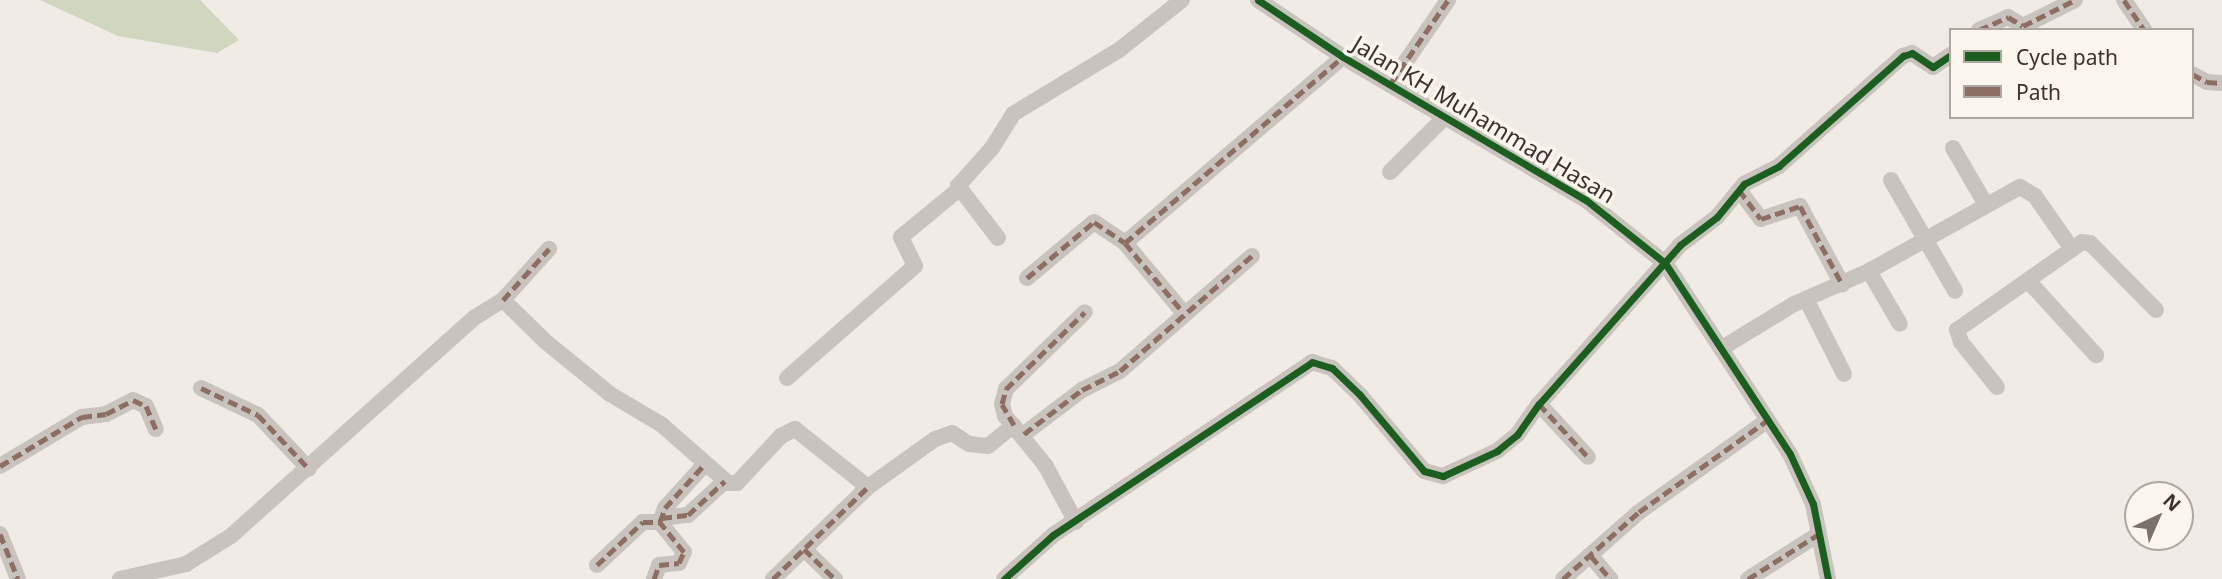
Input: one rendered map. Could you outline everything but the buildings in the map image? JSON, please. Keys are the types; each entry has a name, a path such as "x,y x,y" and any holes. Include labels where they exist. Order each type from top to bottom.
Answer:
{"street":[{"path":"787,379 915,266 901,237 958,190 1018,108 1119,50 1182,0"},
{"name":"Jalan KH Muhammad Hasan","path":"1258,0 1343,57 1391,82 1586,200 1665,264 1722,348 1807,486 1828,579"},
{"path":"1391,82 1448,0"},
{"path":"1983,28 2008,17 2024,26 2076,0"},
{"path":"2124,0 2143,28"},
{"path":"1004,579 1053,535 1312,362 1332,368 1424,471 1435,476 1452,473 1511,442 1539,404 1680,245 1717,217 1739,190 1779,166 1903,56 1912,54 1933,66 1949,56"},
{"path":"1125,243 1343,57"},
{"path":"2194,75 2207,82 2222,83"},
{"path":"1391,172 1446,116"},
{"path":"1953,148 1986,205"},
{"path":"1891,180 1923,240 1955,291"},
{"path":"1722,348 1806,299 1869,271 2010,190 2026,188 2072,249"},
{"path":"958,190 998,238"},
{"path":"1739,190 1761,219 1800,206 1842,284"},
{"path":"1027,278 1094,222 1125,243 1183,312"},
{"path":"1997,387 1961,342 1957,330 2030,283 2072,249 2090,243 2156,310"},
{"path":"120,579 186,564 203,555 309,469 474,318 503,300 549,249"},
{"path":"773,579 868,487 946,433 979,447 988,446 1019,430 1082,390 1120,371 1183,312 1252,256"},
{"path":"1869,271 1900,324"},
{"path":"2030,283 2096,355"},
{"path":"1806,299 1844,374"},
{"path":"503,300 546,342 610,394 662,425 725,481 737,483 780,436 795,429 868,487"},
{"path":"1076,522 1002,404 1006,389 1085,312"},
{"path":"201,388 258,415 309,469"},
{"path":"0,466 29,453 82,417 106,414 132,400 146,406 156,429"},
{"path":"1539,404 1588,457"},
{"path":"1563,579 1639,512 1768,420"},
{"path":"661,520 667,505 704,465"},
{"path":"597,565 643,522 688,515 725,481"},
{"path":"654,579 659,565 676,565 684,552 661,520"},
{"path":"0,534 18,579"},
{"path":"1748,579 1819,534"},
{"path":"804,549 835,579"},
{"path":"1591,556 1610,579"}],"green space":[{"path":"40,0 200,0 239,40 217,53 118,36"}],"marked path":[{"path":"1391,83 1448,0"},
{"path":"1983,28 2008,17 2023,26 2075,0"},
{"path":"2124,0 2143,28"},
{"path":"1125,243 1343,57"},
{"path":"2194,75 2207,82 2222,83"},
{"path":"1739,190 1761,219 1800,206 1842,284"},
{"path":"1027,278 1094,222 1125,243 1183,312"},
{"path":"503,300 549,249"},
{"path":"1024,434 1082,390 1120,371 1252,256"},
{"path":"1014,425 1002,404 1006,389 1085,312"},
{"path":"201,388 258,415 309,469"},
{"path":"0,466 82,417 106,414 133,400 146,406 156,429"},
{"path":"1539,404 1588,457"},
{"path":"1563,579 1639,512 1768,420"},
{"path":"654,579 659,565 679,563 684,552 660,522 665,508 704,465"},
{"path":"662,518 688,515 725,481"},
{"path":"773,579 868,487"},
{"path":"597,565 643,522 660,522"},
{"path":"0,534 18,579"},
{"path":"1748,579 1819,534"},
{"path":"804,549 835,579"},
{"path":"1591,556 1610,579"}],"cycle path":[{"path":"1258,0 1343,57 1586,200 1665,263 1790,454 1813,504 1828,579"},
{"path":"1004,579 1053,535 1312,362 1332,368 1360,395 1424,471 1443,476 1497,451 1517,435 1539,404 1680,245 1717,217 1744,184 1779,166 1903,56 1912,53 1933,67 1949,56"}]}
